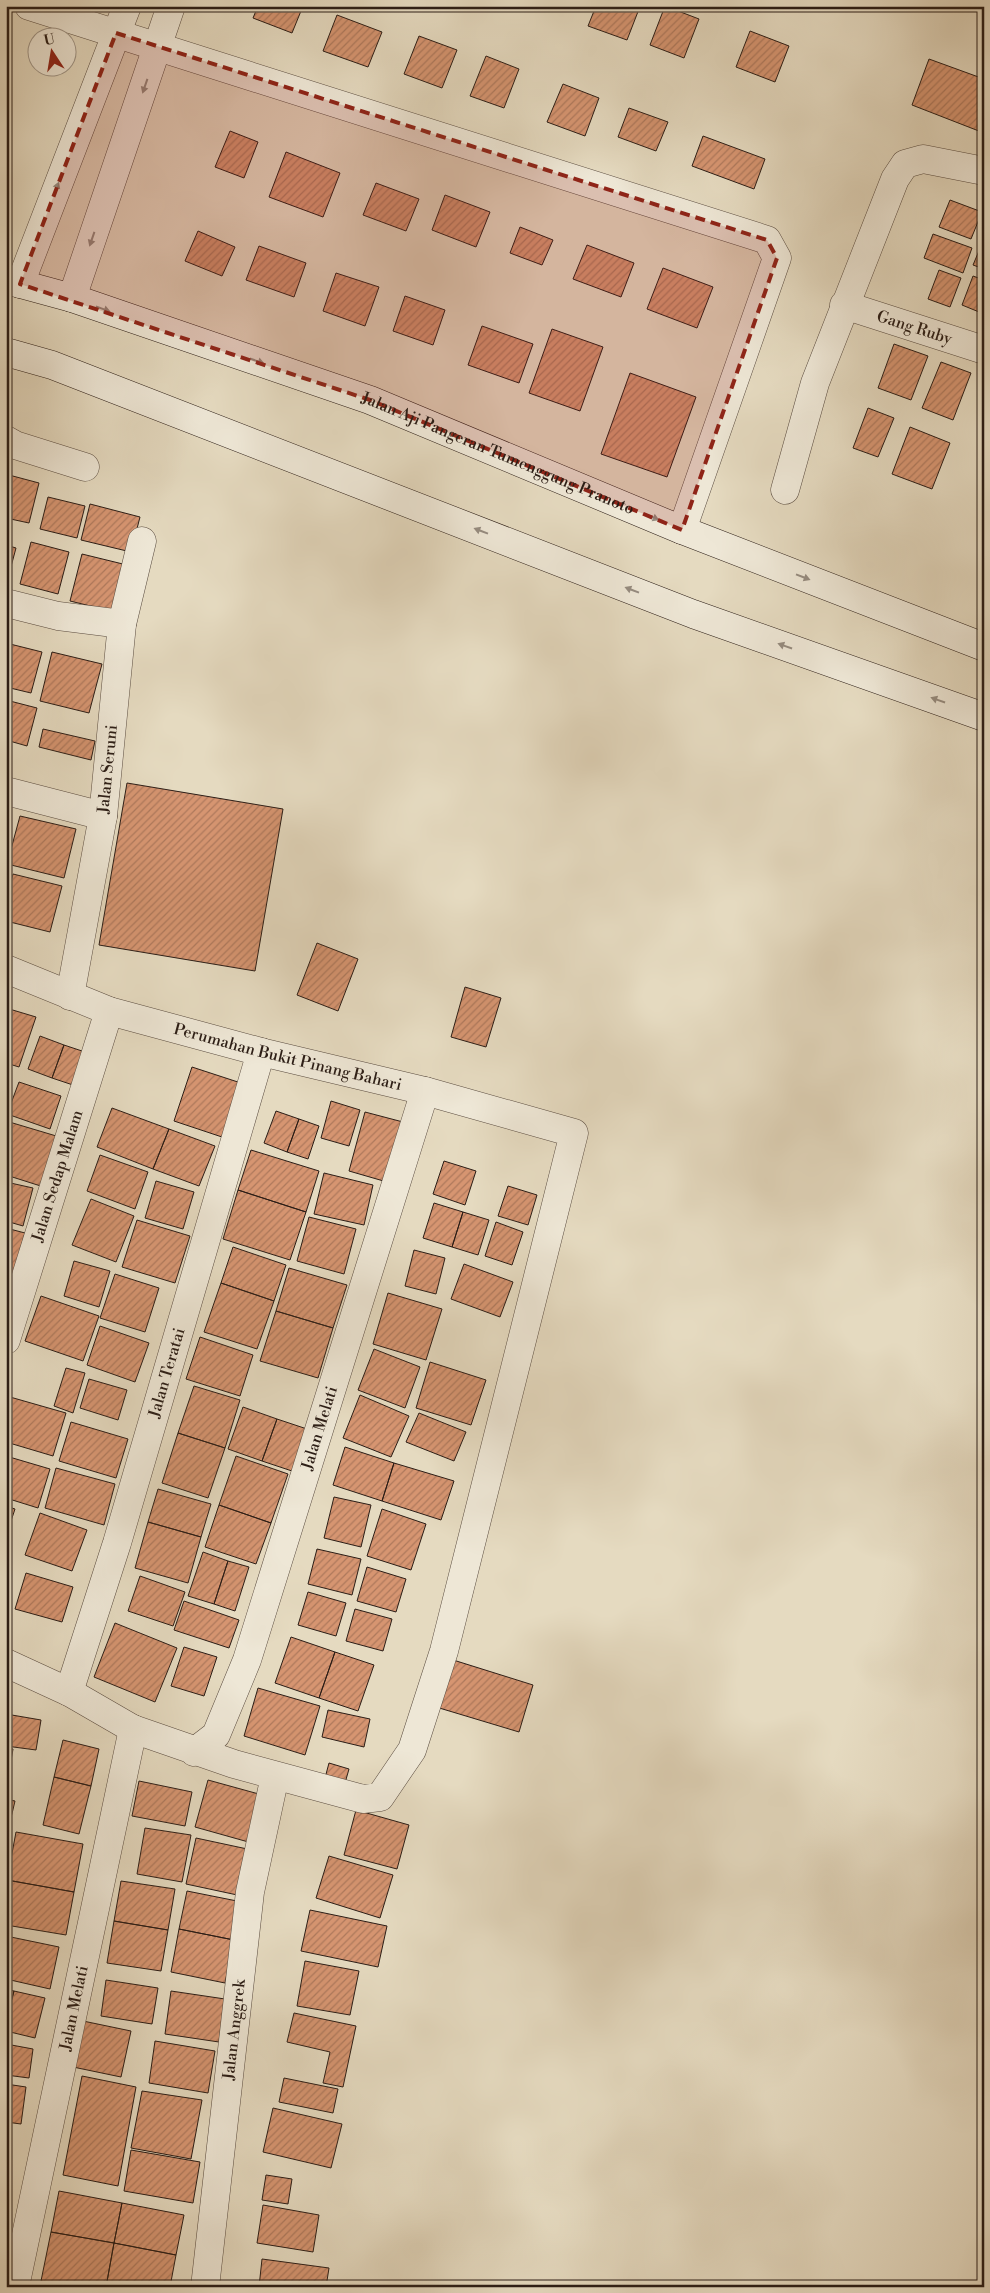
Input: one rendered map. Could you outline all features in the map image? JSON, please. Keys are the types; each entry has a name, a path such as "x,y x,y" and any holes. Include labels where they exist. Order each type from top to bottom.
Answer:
{"street":[{"path":"29,6 767,240 777,258 682,530"},
{"path":"13,282 127,6"},
{"path":"72,298 171,6"},
{"path":"785,490 815,382 895,179 906,164 923,159 984,171"},
{"name":"Jalan Aji Pangeran Tumenggung Pranoto","path":"13,282 72,298 370,400 682,530 984,648"},
{"name":"Gang Ruby","path":"844,305 984,350"},
{"path":"6,352 61,368 693,614 984,716"},
{"path":"6,440 15,445 85,467"},
{"name":"Jalan Seruni","path":"6,790 103,816 122,624 142,541"},
{"path":"6,603 58,616 122,624"},
{"path":"70,996 103,816"},
{"name":"Perumahan Bukit Pinang Bahari","path":"6,969 109,1011 261,1052 425,1091 574,1133 444,1651 412,1750 380,1797 363,1799 275,1776"},
{"name":"Jalan Sedap Malam","path":"6,1340 109,1011"},
{"name":"Jalan Teratai","path":"68,1692 117,1543 261,1052"},
{"name":"Jalan Melati","path":"194,1752 216,1735 247,1660 425,1091"},
{"path":"6,1663 68,1692 132,1729 194,1752 275,1776"},
{"name":"Jalan Melati","path":"15,2287 132,1729"},
{"name":"Jalan Anggrek","path":"205,2287 250,1892 275,1776"}],"highlighted area":[{"path":"116,33 767,240 777,258 682,530 370,400 20,284"}],"building":[{"path":"258,6 303,6 292,33 253,18"},
{"path":"596,6 632,6 639,9 627,40 588,26"},
{"path":"665,6 699,19 684,58 650,45"},
{"path":"337,15 382,32 368,67 323,51"},
{"path":"750,31 789,46 775,82 736,67"},
{"path":"419,36 457,50 442,88 404,74"},
{"path":"486,56 519,69 504,108 470,96"},
{"path":"929,59 984,79 984,133 912,105"},
{"path":"563,84 599,98 585,136 547,122"},
{"path":"629,108 668,122 656,151 618,137"},
{"path":"230,131 258,142 244,178 215,167"},
{"path":"703,136 765,159 754,189 692,166"},
{"path":"286,152 340,173 323,217 269,197"},
{"path":"376,183 419,199 406,231 363,215"},
{"path":"445,195 490,212 476,247 432,230"},
{"path":"950,200 982,212 971,239 939,227"},
{"path":"520,227 553,240 542,265 510,253"},
{"path":"198,231 235,247 222,276 185,261"},
{"path":"933,234 972,248 963,273 924,258"},
{"path":"984,239 984,269 973,265"},
{"path":"587,245 634,263 621,297 573,279"},
{"path":"259,246 306,263 294,297 246,280"},
{"path":"663,268 713,287 697,328 647,309"},
{"path":"939,270 961,278 950,307 928,299"},
{"path":"336,273 379,287 365,326 323,311"},
{"path":"973,276 984,280 984,314 962,305"},
{"path":"405,296 445,310 433,345 393,331"},
{"path":"482,326 533,344 519,383 468,365"},
{"path":"552,329 603,347 580,411 529,393"},
{"path":"894,344 928,356 911,400 878,388"},
{"path":"941,362 971,373 953,420 922,408"},
{"path":"630,373 696,397 667,477 601,454"},
{"path":"868,408 894,418 878,457 853,448"},
{"path":"910,427 950,443 932,489 892,474"},
{"path":"9,475 39,483 29,523 6,518 6,487"},
{"path":"48,497 85,506 77,538 40,529"},
{"path":"90,504 140,517 131,552 81,540"},
{"path":"31,542 69,552 58,594 20,584"},
{"path":"6,545 16,548 9,574 6,573"},
{"path":"82,554 131,566 119,613 70,601"},
{"path":"6,643 42,652 31,693 6,687"},
{"path":"52,652 102,664 89,713 40,701"},
{"path":"6,700 37,708 27,746 6,740"},
{"path":"43,729 95,741 91,760 39,747"},
{"path":"127,783 283,809 255,971 99,945"},
{"path":"20,816 76,829 64,878 7,864"},
{"path":"13,874 62,886 50,932 6,921 6,900"},
{"path":"317,943 358,959 338,1011 297,995"},
{"path":"465,987 501,998 486,1047 451,1037"},
{"path":"6,1008 36,1017 19,1067 6,1063"},
{"path":"40,1036 64,1045 52,1078 28,1069"},
{"path":"64,1045 88,1053 76,1086 52,1078"},
{"path":"192,1067 247,1085 228,1139 174,1121"},
{"path":"19,1082 61,1096 50,1129 7,1114"},
{"path":"331,1101 360,1110 349,1146 321,1138"},
{"path":"112,1108 169,1129 153,1169 97,1147"},
{"path":"276,1111 299,1119 287,1152 264,1143"},
{"path":"365,1112 403,1122 387,1182 349,1171"},
{"path":"299,1119 319,1126 308,1159 287,1152"},
{"path":"6,1121 63,1138 47,1188 6,1175"},
{"path":"169,1129 215,1146 199,1186 153,1169"},
{"path":"251,1150 319,1171 306,1212 238,1190"},
{"path":"100,1155 148,1172 135,1209 87,1191"},
{"path":"444,1161 476,1171 465,1205 433,1194"},
{"path":"324,1173 373,1185 364,1225 314,1214"},
{"path":"156,1181 194,1192 183,1229 145,1218"},
{"path":"6,1182 33,1188 23,1226 6,1221"},
{"path":"508,1186 537,1195 528,1225 498,1216"},
{"path":"238,1190 306,1212 290,1260 223,1239"},
{"path":"91,1199 134,1216 116,1262 72,1245"},
{"path":"434,1203 463,1212 452,1247 423,1238"},
{"path":"463,1212 489,1220 478,1255 452,1247"},
{"path":"309,1217 356,1229 344,1274 297,1261"},
{"path":"137,1220 190,1236 175,1283 122,1267"},
{"path":"496,1222 523,1232 512,1265 485,1256"},
{"path":"6,1228 25,1233 13,1275 6,1273"},
{"path":"233,1247 286,1265 274,1301 221,1283"},
{"path":"414,1250 445,1258 436,1294 405,1286"},
{"path":"74,1261 110,1271 99,1307 64,1296"},
{"path":"464,1264 513,1282 500,1317 451,1299"},
{"path":"289,1268 347,1285 333,1328 276,1311"},
{"path":"115,1274 159,1288 145,1332 100,1318"},
{"path":"221,1283 274,1301 257,1349 204,1332"},
{"path":"388,1293 442,1309 426,1360 373,1344"},
{"path":"41,1296 99,1316 83,1361 25,1341"},
{"path":"276,1311 333,1328 318,1378 260,1361"},
{"path":"100,1326 149,1343 135,1382 87,1365"},
{"path":"200,1337 253,1355 240,1396 186,1379"},
{"path":"374,1349 420,1367 405,1408 358,1390"},
{"path":"430,1362 486,1380 471,1425 416,1408"},
{"path":"66,1368 85,1373 73,1413 54,1406"},
{"path":"89,1379 127,1390 118,1420 80,1408"},
{"path":"194,1386 240,1400 225,1448 178,1433"},
{"path":"360,1395 409,1416 391,1457 343,1438"},
{"path":"10,1397 66,1413 53,1456 6,1442 6,1411"},
{"path":"243,1407 277,1419 262,1461 228,1449"},
{"path":"419,1413 466,1432 454,1461 406,1442"},
{"path":"277,1419 307,1429 292,1471 262,1461"},
{"path":"71,1422 128,1439 116,1478 59,1461"},
{"path":"178,1433 225,1448 208,1498 162,1483"},
{"path":"345,1447 394,1463 382,1501 333,1485"},
{"path":"6,1456 50,1469 38,1508 6,1498"},
{"path":"236,1456 288,1474 271,1523 219,1505"},
{"path":"394,1463 454,1481 441,1520 382,1501"},
{"path":"56,1468 115,1484 104,1525 45,1508"},
{"path":"158,1489 211,1504 201,1537 148,1522"},
{"path":"334,1497 371,1505 361,1547 324,1538"},
{"path":"219,1505 271,1523 256,1564 205,1547"},
{"path":"6,1506 15,1509 6,1536"},
{"path":"382,1509 426,1524 411,1570 367,1556"},
{"path":"40,1513 87,1530 72,1571 25,1555"},
{"path":"148,1522 201,1537 188,1583 135,1568"},
{"path":"317,1549 361,1559 352,1595 308,1584"},
{"path":"203,1552 228,1561 214,1604 188,1596"},
{"path":"228,1561 249,1567 235,1611 214,1604"},
{"path":"367,1567 406,1579 396,1612 357,1601"},
{"path":"26,1573 73,1587 62,1622 15,1609"},
{"path":"140,1576 185,1592 173,1626 128,1611"},
{"path":"308,1592 346,1603 336,1636 298,1625"},
{"path":"184,1601 239,1620 229,1648 174,1630"},
{"path":"355,1609 392,1619 383,1651 346,1641"},
{"path":"115,1623 177,1648 155,1702 94,1677"},
{"path":"291,1637 335,1652 319,1698 275,1683"},
{"path":"184,1647 217,1657 204,1696 171,1686"},
{"path":"335,1652 374,1665 358,1711 319,1698"},
{"path":"450,1659 533,1685 519,1732 436,1707"},
{"path":"258,1688 320,1706 305,1755 244,1736"},
{"path":"328,1710 370,1719 364,1747 322,1737"},
{"path":"6,1714 41,1720 36,1750 6,1746"},
{"path":"63,1740 99,1749 91,1786 54,1777"},
{"path":"6,1748 13,1749 7,1784 6,1784"},
{"path":"329,1763 349,1769 345,1783 325,1778"},
{"path":"54,1777 91,1786 79,1834 43,1825"},
{"path":"208,1780 266,1796 252,1843 195,1827"},
{"path":"139,1781 192,1792 185,1826 132,1816"},
{"path":"6,1799 15,1801 6,1839"},
{"path":"356,1810 409,1825 397,1869 344,1855"},
{"path":"145,1828 191,1835 182,1882 137,1874"},
{"path":"16,1832 83,1844 74,1892 7,1880"},
{"path":"196,1838 252,1850 242,1896 186,1884"},
{"path":"329,1856 393,1875 380,1918 316,1898"},
{"path":"7,1880 74,1892 66,1935 6,1925"},
{"path":"121,1881 175,1889 168,1930 114,1921"},
{"path":"187,1891 242,1902 234,1940 179,1929"},
{"path":"310,1910 387,1926 378,1967 301,1951"},
{"path":"114,1921 168,1930 161,1971 107,1963"},
{"path":"179,1929 234,1940 225,1983 171,1972"},
{"path":"6,1936 59,1947 50,1989 6,1979"},
{"path":"305,1961 359,1971 350,2015 297,2006"},
{"path":"106,1980 158,1988 152,2024 101,2016"},
{"path":"6,1989 14,1991 6,2021"},
{"path":"14,1991 45,1998 35,2038 6,2031 6,2021"},
{"path":"171,1991 225,1999 219,2042 165,2034"},
{"path":"294,2013 356,2026 343,2087 323,2083 330,2052 287,2042"},
{"path":"83,2021 131,2031 121,2077 73,2067"},
{"path":"155,2041 215,2051 208,2093 149,2083"},
{"path":"6,2044 33,2049 29,2078 6,2075"},
{"path":"82,2076 136,2087 118,2186 63,2175"},
{"path":"284,2078 338,2089 333,2113 279,2102"},
{"path":"6,2084 26,2087 21,2124 6,2122"},
{"path":"142,2091 202,2100 191,2159 131,2148"},
{"path":"273,2108 342,2124 331,2168 263,2152"},
{"path":"131,2150 200,2162 193,2203 124,2191"},
{"path":"266,2175 292,2179 288,2204 262,2200"},
{"path":"59,2191 122,2203 114,2243 51,2232"},
{"path":"122,2203 184,2215 176,2255 114,2243"},
{"path":"263,2205 319,2215 313,2252 257,2243"},
{"path":"51,2232 114,2243 106,2287 71,2287 41,2281"},
{"path":"114,2243 176,2255 170,2287 106,2287"},
{"path":"262,2259 329,2268 326,2287 259,2287"}]}
